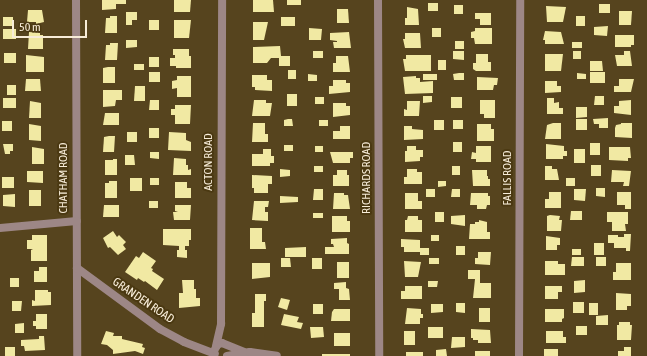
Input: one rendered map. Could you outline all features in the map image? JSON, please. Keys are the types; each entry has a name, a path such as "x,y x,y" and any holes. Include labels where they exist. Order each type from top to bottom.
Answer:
{"street":[{"name":"CHATHAM ROAD","path":"76,0 77,356"},
{"name":"ACTON ROAD","path":"216,351 221,324 222,0"},
{"name":"RICHARDS ROAD","path":"378,0 379,356"},
{"name":"FALLIS ROAD","path":"519,356 520,0"},
{"path":"0,228 76,221"},
{"name":"GRANDEN ROAD","path":"77,268 160,328 184,342 216,351 222,343 227,345"},
{"name":"ACTON ROAD","path":"221,324 230,350 227,356"},
{"path":"227,345 245,352 277,356"},
{"path":"227,356 245,352"}],"building":[{"path":"102,0 126,0 126,4 116,4 116,9 102,10"},
{"path":"174,0 191,0 190,12 174,12"},
{"path":"253,0 273,0 274,12 253,12"},
{"path":"287,0 301,0 301,5 287,5"},
{"path":"428,3 438,3 438,11 428,11"},
{"path":"599,4 610,4 610,13 599,13"},
{"path":"454,5 463,5 463,14 454,14"},
{"path":"546,6 566,7 563,22 547,22"},
{"path":"407,7 418,9 419,25 405,25 405,18 407,18"},
{"path":"337,9 348,9 349,23 337,23"},
{"path":"28,10 42,10 44,22 36,24 36,22 27,22"},
{"path":"619,11 632,11 631,25 619,25"},
{"path":"126,12 137,12 137,20 132,20 132,25 126,25"},
{"path":"475,13 491,13 491,25 480,25 480,19 475,19"},
{"path":"110,16 117,16 117,33 105,33 106,18 110,18"},
{"path":"576,16 585,16 585,26 576,26"},
{"path":"3,17 13,17 13,26 3,26"},
{"path":"281,17 295,17 295,26 281,26"},
{"path":"149,20 159,20 159,30 149,30"},
{"path":"174,20 191,20 189,38 174,38"},
{"path":"253,22 268,22 264,40 253,40"},
{"path":"608,26 607,36 594,35 594,27"},
{"path":"309,28 322,29 321,40 309,40"},
{"path":"432,28 441,28 441,37 432,37"},
{"path":"475,28 492,28 492,44 475,44 474,38 471,38 471,32 475,31"},
{"path":"3,29 16,29 16,39 3,39"},
{"path":"545,31 561,32 564,44 545,44 545,40 543,40"},
{"path":"29,32 40,33 40,35 43,35 43,49 28,49"},
{"path":"349,32 351,48 334,48 333,42 337,41 330,40 330,33"},
{"path":"405,33 420,33 421,48 405,48 403,39 405,39"},
{"path":"615,35 634,35 634,45 631,45 631,47 615,47"},
{"path":"126,40 137,40 137,47 126,48"},
{"path":"455,41 464,41 464,49 455,49"},
{"path":"572,42 582,42 582,48 572,48"},
{"path":"110,43 118,43 117,60 105,60 106,45 110,45"},
{"path":"280,46 281,56 290,56 290,66 279,66 279,58 271,58 267,63 253,63 253,47"},
{"path":"173,49 189,49 189,56 191,56 191,68 176,68 176,66 170,66 170,58 175,58 175,55 173,55"},
{"path":"313,51 323,51 323,58 313,58"},
{"path":"453,51 464,51 464,60 453,59"},
{"path":"573,51 581,51 581,59 573,59"},
{"path":"624,51 630,51 632,66 617,66 615,55 624,55"},
{"path":"4,53 16,53 16,63 4,63"},
{"path":"476,54 488,54 488,62 491,62 491,71 476,71 473,69 473,63 476,63"},
{"path":"545,54 563,54 561,71 545,71"},
{"path":"26,55 44,57 44,72 26,72"},
{"path":"406,55 431,55 431,71 405,71 403,59 406,59"},
{"path":"336,56 348,56 350,72 333,72 333,63 336,63"},
{"path":"149,57 159,57 159,67 149,67"},
{"path":"438,60 446,60 446,70 438,70"},
{"path":"590,61 602,61 603,71 590,71"},
{"path":"134,64 144,64 144,70 134,70"},
{"path":"115,67 115,83 103,83 103,68"},
{"path":"288,70 296,70 296,79 288,79"},
{"path":"149,72 160,72 160,82 149,82"},
{"path":"590,72 605,72 605,83 590,83"},
{"path":"464,73 464,80 454,80 453,74"},
{"path":"577,73 586,74 586,79 577,79"},
{"path":"308,74 317,75 317,81 308,81"},
{"path":"423,74 437,74 437,80 423,80"},
{"path":"252,75 267,75 267,80 272,80 272,91 255,90 255,87 252,87"},
{"path":"177,76 191,76 191,97 177,97 177,88 172,89 172,81 177,80"},
{"path":"416,76 416,78 420,78 420,82 433,81 433,93 405,94 403,77"},
{"path":"477,77 498,78 497,85 494,85 493,90 477,90"},
{"path":"26,79 40,79 41,91 25,91"},
{"path":"619,79 634,79 631,92 614,92 614,86 619,86"},
{"path":"333,80 346,80 346,83 350,83 350,92 329,94 329,86 333,86"},
{"path":"545,81 557,81 557,86 561,86 561,92 545,93"},
{"path":"7,85 16,85 16,95 7,95"},
{"path":"135,86 145,86 145,101 134,101"},
{"path":"103,90 122,90 122,100 116,100 115,106 103,107"},
{"path":"287,94 297,94 297,106 287,106"},
{"path":"423,96 432,96 432,102 423,103"},
{"path":"595,96 604,96 604,105 594,105"},
{"path":"315,97 324,97 324,104 315,104"},
{"path":"451,97 462,97 462,108 451,108"},
{"path":"3,98 16,98 16,108 3,108"},
{"path":"547,98 554,98 554,103 559,102 559,108 563,108 563,114 547,114"},
{"path":"150,100 159,100 159,110 149,110"},
{"path":"254,100 266,100 266,103 272,103 270,116 252,116"},
{"path":"480,100 495,100 495,118 484,118 484,114 480,114"},
{"path":"631,100 631,115 614,113 614,106 619,106 619,101"},
{"path":"30,101 41,103 41,118 29,118"},
{"path":"407,101 420,101 419,116 404,116 404,109 407,110"},
{"path":"333,103 346,103 346,106 350,106 350,115 333,117"},
{"path":"175,105 191,105 190,124 175,124 175,115 171,115 171,109 175,109"},
{"path":"576,107 587,107 587,117 576,118"},
{"path":"105,113 119,113 119,125 103,125"},
{"path":"608,118 608,128 599,128 599,124 594,124 593,119"},
{"path":"292,119 293,126 284,126 284,120"},
{"path":"576,119 587,119 587,130 576,130"},
{"path":"319,120 328,120 328,126 319,126"},
{"path":"434,120 444,120 444,130 434,130"},
{"path":"453,120 463,120 463,129 453,129"},
{"path":"2,121 12,121 12,131 2,131"},
{"path":"253,123 265,123 265,134 268,134 268,142 252,142"},
{"path":"561,123 561,139 545,139 547,125"},
{"path":"621,123 632,123 632,138 615,137 616,125"},
{"path":"29,124 41,126 41,141 29,140"},
{"path":"477,124 491,124 491,129 494,129 494,141 477,141"},
{"path":"340,126 350,126 350,139 333,139 333,131 340,131"},
{"path":"404,126 412,126 412,129 423,130 423,139 404,140"},
{"path":"149,128 159,128 159,138 149,138"},
{"path":"127,132 137,132 137,142 127,142"},
{"path":"169,132 186,133 186,140 191,142 191,151 168,150"},
{"path":"115,136 114,152 103,152 104,137"},
{"path":"453,142 462,142 462,152 453,152"},
{"path":"590,143 600,143 600,155 590,155"},
{"path":"3,144 13,144 13,151 10,151 10,154 5,154"},
{"path":"546,144 564,146 564,151 567,151 567,156 563,156 563,159 546,159"},
{"path":"284,145 293,145 293,151 284,151"},
{"path":"315,146 323,146 323,152 315,152"},
{"path":"407,146 416,146 416,150 423,150 423,157 420,157 420,161 405,162 405,151 407,151"},
{"path":"476,146 491,146 491,162 476,162 476,159 471,159 472,152 476,153"},
{"path":"32,147 44,149 44,164 32,164"},
{"path":"609,147 630,147 631,158 628,158 628,161 609,160"},
{"path":"263,149 271,149 271,156 274,156 274,163 270,163 270,166 252,166 252,154 263,154"},
{"path":"574,149 585,149 585,163 574,163"},
{"path":"150,152 159,152 159,159 150,158"},
{"path":"330,152 353,152 353,158 350,158 350,163 333,163"},
{"path":"125,155 134,155 135,165 125,165"},
{"path":"174,158 186,159 188,170 191,169 191,175 173,175"},
{"path":"117,159 117,175 105,175 105,160"},
{"path":"591,165 601,165 601,176 591,176"},
{"path":"314,166 323,166 323,172 314,172"},
{"path":"452,166 460,166 460,175 452,175"},
{"path":"545,166 552,166 552,169 557,169 559,180 545,180"},
{"path":"280,169 290,170 290,176 280,177"},
{"path":"407,169 417,169 417,172 422,172 422,184 404,184 404,177 407,177"},
{"path":"337,170 347,170 347,175 349,175 349,186 333,186 333,175 337,175"},
{"path":"472,170 487,170 488,179 490,179 490,186 473,186"},
{"path":"612,170 631,171 629,186 623,186 624,182 611,182"},
{"path":"27,171 43,171 43,183 27,182"},
{"path":"252,175 272,176 272,184 268,184 268,193 254,193 254,188 252,188"},
{"path":"2,177 14,177 14,188 2,188"},
{"path":"130,178 142,178 142,191 130,191"},
{"path":"150,178 159,178 159,185 150,185"},
{"path":"566,178 575,178 575,186 566,186"},
{"path":"109,181 117,181 117,198 105,198 105,183 109,183"},
{"path":"438,181 446,181 446,186 438,187"},
{"path":"175,182 187,182 187,188 191,188 191,198 175,198"},
{"path":"596,188 605,188 605,197 596,196"},
{"path":"314,189 323,189 323,200 313,200"},
{"path":"426,189 435,189 435,197 426,197"},
{"path":"452,189 460,189 460,197 451,197"},
{"path":"574,189 586,189 585,201 574,200"},
{"path":"29,190 41,190 41,206 29,206"},
{"path":"549,192 561,192 561,208 545,208 545,199 549,199"},
{"path":"617,192 631,192 631,209 625,209 625,205 617,205"},
{"path":"334,193 344,193 344,195 348,195 350,209 333,209"},
{"path":"405,193 418,193 418,201 422,201 422,209 405,209"},
{"path":"471,193 488,193 488,196 490,196 490,205 487,205 486,209 477,209 477,205 470,205"},
{"path":"15,194 15,207 3,206 3,195"},
{"path":"280,196 298,197 298,202 280,203"},
{"path":"149,201 158,201 158,208 149,208"},
{"path":"254,201 269,201 268,207 265,207 265,212 268,212 268,221 252,220"},
{"path":"104,205 119,205 119,217 103,217"},
{"path":"175,205 191,205 190,220 174,220 173,212 178,212 175,211"},
{"path":"571,211 582,211 582,220 570,220"},
{"path":"435,212 444,212 444,222 435,222"},
{"path":"607,212 628,212 628,224 625,224 626,231 612,231 612,222 607,222"},
{"path":"313,213 323,213 323,218 313,218"},
{"path":"465,215 465,226 451,224 451,216"},
{"path":"332,216 347,216 347,221 350,221 350,232 332,232"},
{"path":"408,216 418,216 418,220 422,220 422,232 405,232 405,220 407,220"},
{"path":"547,216 560,216 559,220 562,220 561,231 547,231"},
{"path":"479,220 487,222 487,232 490,232 490,239 469,239 470,224 475,224 475,222 479,222"},
{"path":"250,228 262,228 262,242 265,242 266,249 250,249"},
{"path":"163,229 191,229 191,240 189,240 189,246 185,246 185,250 187,250 187,258 177,257 177,250 179,250 179,246 163,245"},
{"path":"113,231 117,237 119,235 126,242 123,245 126,249 118,255 110,247 108,248 103,238"},
{"path":"624,234 631,234 630,251 626,251 626,248 614,248 614,243 608,243 608,235 618,235 618,237 624,237"},
{"path":"32,235 47,235 47,261 31,261 31,250 33,249 27,249 27,240 32,240"},
{"path":"431,235 439,235 439,241 431,241"},
{"path":"546,236 560,238 560,245 557,245 557,250 546,250"},
{"path":"347,238 347,243 349,244 349,254 325,254 325,247 334,247 333,244 331,244 331,239"},
{"path":"401,239 420,240 420,248 429,248 429,255 420,255 420,252 404,252 404,247 401,247"},
{"path":"594,243 604,243 604,255 594,255"},
{"path":"456,246 465,246 465,255 456,255"},
{"path":"306,247 306,257 285,257 285,248"},
{"path":"572,249 581,249 581,255 572,255"},
{"path":"143,252 156,261 151,268 153,269 152,271 164,279 157,290 145,281 144,282 138,278 137,280 125,272 136,256 139,258"},
{"path":"478,252 491,252 490,265 475,264 475,258 478,258"},
{"path":"572,257 584,257 584,266 571,266"},
{"path":"596,257 606,257 606,266 596,266"},
{"path":"281,258 290,258 291,267 281,267"},
{"path":"312,258 322,258 322,269 312,269"},
{"path":"429,258 439,258 439,264 429,264"},
{"path":"404,261 421,262 418,277 405,277"},
{"path":"545,261 558,261 558,264 565,264 565,275 545,275"},
{"path":"337,262 349,262 349,278 337,278"},
{"path":"252,263 270,263 270,277 252,279"},
{"path":"616,263 631,263 631,280 613,280 613,272 616,272"},
{"path":"39,267 47,267 47,282 34,282 34,271 39,271"},
{"path":"468,270 480,270 480,283 491,283 491,298 473,298 475,279 468,279"},
{"path":"10,278 19,278 19,287 10,287"},
{"path":"182,280 194,280 196,298 200,298 200,306 179,308 179,293 183,293"},
{"path":"585,280 585,292 574,293 574,281"},
{"path":"428,281 438,281 437,287 428,287"},
{"path":"346,282 346,288 349,289 350,300 339,300 339,289 334,289 334,283"},
{"path":"405,286 422,286 422,299 401,299 401,291 405,291"},
{"path":"545,286 562,286 562,292 558,292 558,299 545,299"},
{"path":"35,290 48,290 48,292 51,292 51,305 32,306 32,300 35,301"},
{"path":"616,293 631,294 631,306 627,306 627,310 616,310"},
{"path":"255,294 266,294 266,301 264,301 264,327 252,327 252,313 255,313"},
{"path":"281,298 290,300 287,310 278,307"},
{"path":"12,301 22,301 21,311 12,311"},
{"path":"573,302 584,302 584,313 573,313"},
{"path":"456,303 465,303 465,313 456,312"},
{"path":"589,303 598,303 598,315 589,315"},
{"path":"313,304 323,304 323,314 313,314"},
{"path":"431,304 443,304 443,312 431,313"},
{"path":"407,308 421,309 423,318 420,318 420,324 405,324"},
{"path":"479,308 490,308 490,322 479,322"},
{"path":"334,309 350,309 350,321 331,321 332,312"},
{"path":"545,309 564,309 564,318 562,319 562,322 545,322"},
{"path":"36,314 47,314 47,329 36,329 36,326 33,326 33,321 36,321"},
{"path":"284,314 299,317 297,322 303,323 301,329 281,325"},
{"path":"608,315 608,325 596,325 596,316"},
{"path":"619,322 630,322 630,325 632,325 631,340 617,340 617,325 619,325"},
{"path":"24,323 24,333 15,333 15,324"},
{"path":"576,326 587,326 587,335 576,335"},
{"path":"310,327 323,327 324,337 311,338"},
{"path":"428,327 443,327 443,338 428,338"},
{"path":"471,329 490,330 491,343 478,343 478,340 473,340 473,338 471,338"},
{"path":"106,331 114,333 113,336 122,336 122,339 143,344 142,347 145,348 143,354 135,351 113,354 113,350 107,345 101,344"},
{"path":"404,331 415,331 415,345 404,345"},
{"path":"546,331 563,331 563,337 566,337 566,343 546,343"},
{"path":"334,333 350,333 350,346 334,346"},
{"path":"39,336 44,336 45,350 25,351 24,346 21,346 21,340 39,339"},
{"path":"452,337 465,337 465,347 451,348"},
{"path":"5,347 15,347 15,356 5,356"},
{"path":"624,347 631,347 631,356 618,356 618,351 624,351"},
{"path":"446,349 447,356 436,356 436,350"},
{"path":"544,349 558,349 558,356 544,356"},
{"path":"475,351 490,351 490,356 475,356"},
{"path":"406,352 423,352 423,356 406,356"},
{"path":"322,354 350,354 350,356 322,356"}]}
